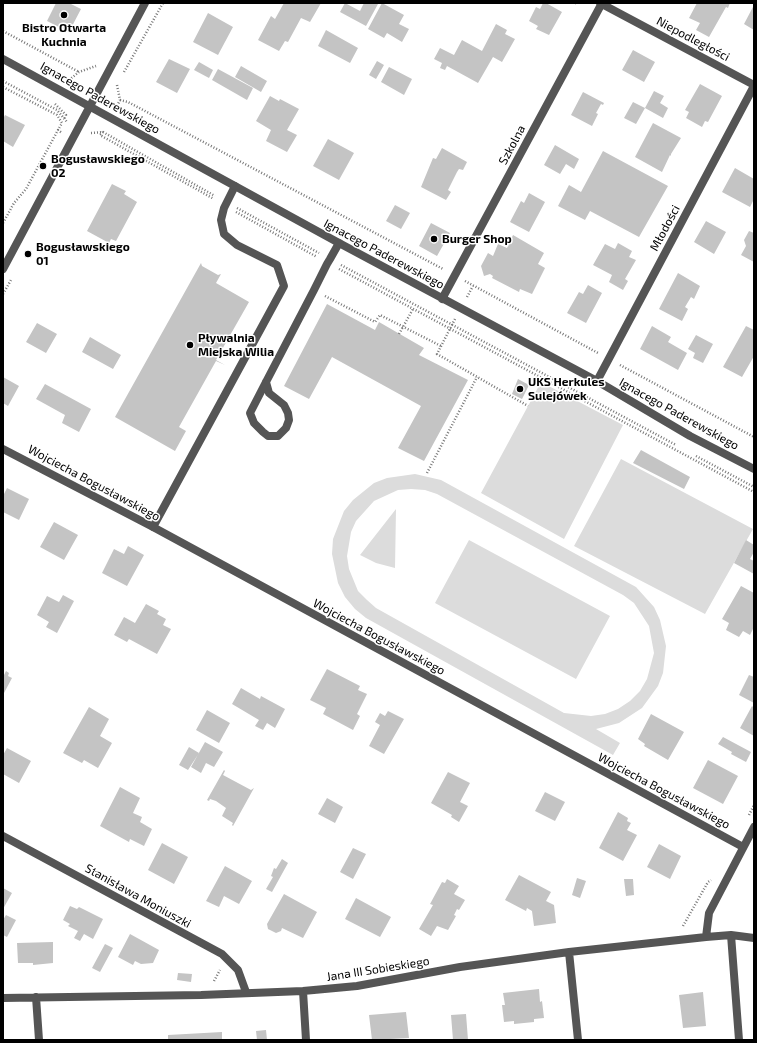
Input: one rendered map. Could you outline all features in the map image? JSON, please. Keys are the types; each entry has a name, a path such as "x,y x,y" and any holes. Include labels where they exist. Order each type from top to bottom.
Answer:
{"street":[{"path":"3,269 145,3"},
{"name":"Niepodległości","path":"601,3 754,86"},
{"name":"Szkolna","path":"442,299 601,3"},
{"name":"Ignacego Paderewskiego","path":"3,59 442,299 597,381 690,436 754,469"},
{"name":"Młodości","path":"597,381 754,86"},
{"path":"153,527 284,286 277,265 237,245 224,234 221,220 226,204 235,186"},
{"path":"266,382 269,393 284,405 288,413 286,428 278,436 268,436 263,432 254,423 250,413 266,382 329,261 339,243"},
{"name":"Wojciecha Bogusławskiego","path":"3,449 153,527 743,847"},
{"path":"706,936 709,913 754,827"},
{"name":"Stanisława Moniuszki","path":"3,836 222,954 238,970 246,992"},
{"path":"731,935 739,1040"},
{"name":"Jana III Sobieskiego","path":"3,998 201,995 246,992 303,991 357,986 460,967 706,936 731,935 754,938"},
{"path":"570,952 578,1040"},
{"path":"303,991 306,1040"},
{"path":"36,997 39,1040"}],"path":[{"path":"120,77 128,68 163,3"},
{"path":"3,31 79,72"},
{"path":"3,81 58,110 64,119 78,128"},
{"path":"3,86 57,115 62,123"},
{"path":"120,100 135,105 754,437"},
{"path":"55,104 66,115 58,130"},
{"path":"89,134 102,132 226,204 413,309 754,492"},
{"path":"329,261 676,445"},
{"path":"314,290 375,322 380,315 441,346"},
{"path":"399,334 413,309"},
{"path":"450,329 437,354 528,406"},
{"path":"427,473 477,377"},
{"path":"690,452 754,487"},
{"path":"211,984 218,976 220,969 218,966"}],"shaded area":[{"path":"541,382 623,425 564,539 481,493"},
{"path":"621,459 753,529 705,614 574,546"},
{"path":"415,474 441,480 636,587 654,607 660,620 666,646 663,673 658,686 642,708 619,723 596,729 620,743 613,755 366,618 355,609 345,597 338,583 332,554 333,539 344,511 353,500 374,483 387,478","holes":["398,490 425,490 437,494 623,595 634,603 649,626 654,653 647,679 640,691 630,701 618,709 605,714 591,716 564,713 376,608 367,600 358,591 349,569 347,556 351,532 356,521 374,501"]},
{"path":"396,509 395,568 376,563 360,555"},
{"path":"469,540 610,616 576,679 435,603"}],"building":[{"name":"Bistro Otwarta Kuchnia","path":"56,3 69,3 81,9 69,32 47,21"},
{"path":"284,3 321,3 310,22 301,18 288,42 285,41 279,51 258,40 271,16 275,19"},
{"path":"345,3 360,11 364,3 378,4 366,26 340,12"},
{"path":"382,3 404,15 399,24 409,29 402,42 387,33 384,38 368,29"},
{"path":"543,3 546,3 562,12 549,35 536,29 538,26 529,21 536,7 540,9"},
{"path":"697,3 730,3 728,8 726,7 709,37 696,30 700,23 689,18"},
{"path":"754,5 754,30 744,24"},
{"path":"208,13 233,27 218,55 193,42"},
{"path":"496,24 507,30 505,34 515,39 502,62 493,57 478,83 447,66 445,70 440,68 442,63 434,59 440,48 454,55 462,40 482,51"},
{"path":"326,30 358,48 350,63 318,46"},
{"path":"633,50 655,62 644,82 622,70"},
{"path":"169,59 190,69 177,93 156,82"},
{"path":"377,61 384,65 376,79 369,75"},
{"path":"199,62 213,70 209,78 194,70"},
{"path":"241,66 267,81 261,92 235,77"},
{"path":"389,67 412,79 404,95 381,82"},
{"path":"218,69 253,88 247,100 212,80"},
{"path":"700,84 722,96 708,122 705,121 702,127 686,118 689,112 685,110"},
{"path":"654,91 664,96 660,103 668,108 663,118 645,108"},
{"path":"583,92 604,103 603,105 601,104 596,113 598,114 592,126 571,115"},
{"path":"270,96 279,101 280,99 299,109 287,130 297,135 287,152 266,141 271,130 256,121"},
{"path":"633,102 645,108 636,124 624,118"},
{"path":"5,115 25,125 13,147 3,141 3,119"},
{"path":"653,123 681,138 671,156 670,155 662,172 635,157"},
{"path":"328,139 354,153 339,180 313,166"},
{"path":"555,145 579,159 574,169 566,164 560,174 544,165"},
{"path":"442,148 467,162 463,170 459,169 457,172 448,190 451,192 446,200 421,187 433,158 436,159"},
{"path":"603,151 668,186 639,237 590,211 585,220 558,206 569,185 581,192"},
{"path":"735,168 754,179 754,199 750,207 722,192"},
{"path":"112,184 126,191 124,194 137,202 116,241 111,239 109,243 87,231"},
{"path":"529,193 545,202 529,232 510,222 521,201 524,203"},
{"path":"395,205 410,213 401,229 386,221"},
{"path":"706,221 726,232 714,254 694,242"},
{"name":"Burger Shop","path":"431,223 450,233 437,256 419,246"},
{"path":"749,231 754,233 754,262 741,255 746,246 744,240"},
{"path":"513,235 544,253 538,264 545,268 532,294 520,289 519,292 492,278 493,276 490,274 484,276 481,266 488,253 493,256 498,244 507,248"},
{"path":"618,243 632,251 629,257 636,260 625,279 628,281 623,290 609,282 612,275 593,265 605,244 615,249"},
{"name":"Pływalnia Miejska Wilia","path":"201,263 202,266 218,275 221,274 216,283 249,302 216,360 225,365 216,361 179,427 186,431 175,451 115,417"},
{"path":"678,273 700,286 694,299 691,297 685,307 688,309 682,321 659,309"},
{"path":"588,285 602,293 586,323 567,313 579,292 583,294"},
{"path":"327,304 375,330 379,322 424,348 419,355 468,380 424,461 398,448 421,406 332,357 309,399 284,386"},
{"path":"37,323 57,334 46,353 26,342"},
{"path":"652,326 671,337 668,342 687,353 678,370 640,349"},
{"path":"746,326 754,330 754,356 742,377 723,367"},
{"path":"696,335 713,344 703,363 693,358 695,353 688,349"},
{"path":"90,337 121,355 113,369 82,352"},
{"path":"3,377 19,386 8,406 3,403"},
{"name":"UKS Herkules Sulejówek","path":"518,379 529,385 522,399 512,394"},
{"path":"45,384 91,409 79,432 62,423 65,415 36,399"},
{"path":"641,450 690,477 684,489 633,463"},
{"path":"7,488 29,499 19,520 3,512 3,493 4,494"},
{"path":"54,522 78,535 64,560 40,547"},
{"path":"746,540 754,545 754,552 750,559 754,561 754,574 734,563"},
{"path":"128,546 144,555 127,586 102,573 114,549 124,554"},
{"path":"741,586 754,593 754,627 750,635 743,631 739,637 726,630 729,623 722,619"},
{"path":"63,595 74,601 57,633 46,627 49,622 37,615 47,596 59,602"},
{"path":"146,604 159,611 157,614 166,619 163,625 171,629 157,654 129,639 127,642 114,635 124,617 135,623"},
{"path":"327,669 360,686 358,690 367,694 357,714 360,716 353,730 323,714 326,708 310,700"},
{"path":"6,671 9,673 8,676 12,678 4,693 3,677"},
{"path":"749,675 754,677 754,703 739,695"},
{"path":"241,688 260,699 261,696 285,709 275,728 267,723 263,730 255,726 259,720 232,704"},
{"path":"752,706 754,708 754,736 740,728"},
{"path":"89,707 109,719 100,736 112,743 98,768 84,760 82,763 63,753"},
{"path":"207,710 230,723 219,743 196,730"},
{"path":"388,711 404,719 384,754 369,746 380,725 375,722 380,713 385,716"},
{"path":"651,714 684,732 668,760 644,746 645,744 638,739"},
{"path":"723,737 751,752 746,762 731,754 732,752 718,744"},
{"path":"205,742 223,752 214,767 206,763 201,773 191,767"},
{"path":"189,747 199,753 188,770 179,765"},
{"path":"7,748 31,761 19,783 3,774 3,755"},
{"path":"708,760 738,776 723,804 693,788"},
{"path":"224,770 223,775 251,790 254,788 233,826 233,823 222,816 226,808 216,801 210,799 209,801 207,800"},
{"path":"448,772 470,783 460,802 468,806 459,822 451,817 452,815 431,803"},
{"path":"120,787 140,798 133,813 142,817 140,822 152,829 144,846 130,839 129,842 100,826"},
{"path":"545,792 565,802 555,821 535,811"},
{"path":"327,798 343,807 335,823 318,814"},
{"path":"618,812 628,818 627,821 631,823 627,830 637,835 623,861 599,848"},
{"path":"162,843 188,857 174,884 148,870"},
{"path":"659,844 681,856 670,879 647,867"},
{"path":"353,848 366,854 353,879 340,872"},
{"path":"282,859 288,863 272,892 266,889 273,877 271,876 274,868 276,869"},
{"path":"225,866 252,881 239,904 224,896 219,907 206,901"},
{"path":"519,875 551,892 546,901 554,905 556,923 534,926 532,911 527,908 526,911 505,900"},
{"path":"577,878 586,881 580,898 572,895"},
{"path":"447,879 459,886 454,894 465,900 459,910 457,909 454,915 456,916 448,930 437,926 431,936 419,929 433,905 430,904 442,882 445,883"},
{"path":"624,879 633,879 634,895 626,896"},
{"path":"3,888 12,893 3,909"},
{"path":"284,894 317,912 303,938 282,928 281,931 276,933 268,929 267,924"},
{"path":"356,898 391,917 380,937 345,919"},
{"path":"70,906 77,909 79,907 103,919 93,939 84,934 80,941 74,938 78,931 68,926 70,924 63,920"},
{"path":"6,915 16,920 7,937 3,935 3,920"},
{"path":"130,934 159,950 153,963 141,964 135,961 133,965 118,957"},
{"path":"53,942 53,963 33,965 33,963 18,963 17,943"},
{"path":"105,944 113,948 100,972 92,968"},
{"path":"178,973 192,974 191,982 177,980"},
{"path":"539,989 540,1002 542,1001 544,1018 534,1019 534,1022 514,1024 514,1021 504,1022 502,1005 505,1005 503,993"},
{"path":"703,992 706,1026 683,1028 679,995"},
{"path":"406,1012 409,1038 372,1040 369,1015"},
{"path":"466,1014 468,1040 453,1040 451,1015"},
{"path":"266,1030 267,1040 257,1040 256,1031"},
{"path":"222,1032 222,1040 168,1040 168,1035"}],"place":[{"name":"Bistro Otwarta Kuchnia","path":"64,15"},
{"name":"Bogusławskiego 02","path":"43,166"},
{"name":"Burger Shop","path":"434,239"},
{"name":"Bogusławskiego 01","path":"28,254"},
{"name":"Pływalnia Miejska Wilia","path":"190,345"},
{"name":"UKS Herkules Sulejówek","path":"520,389"}]}
